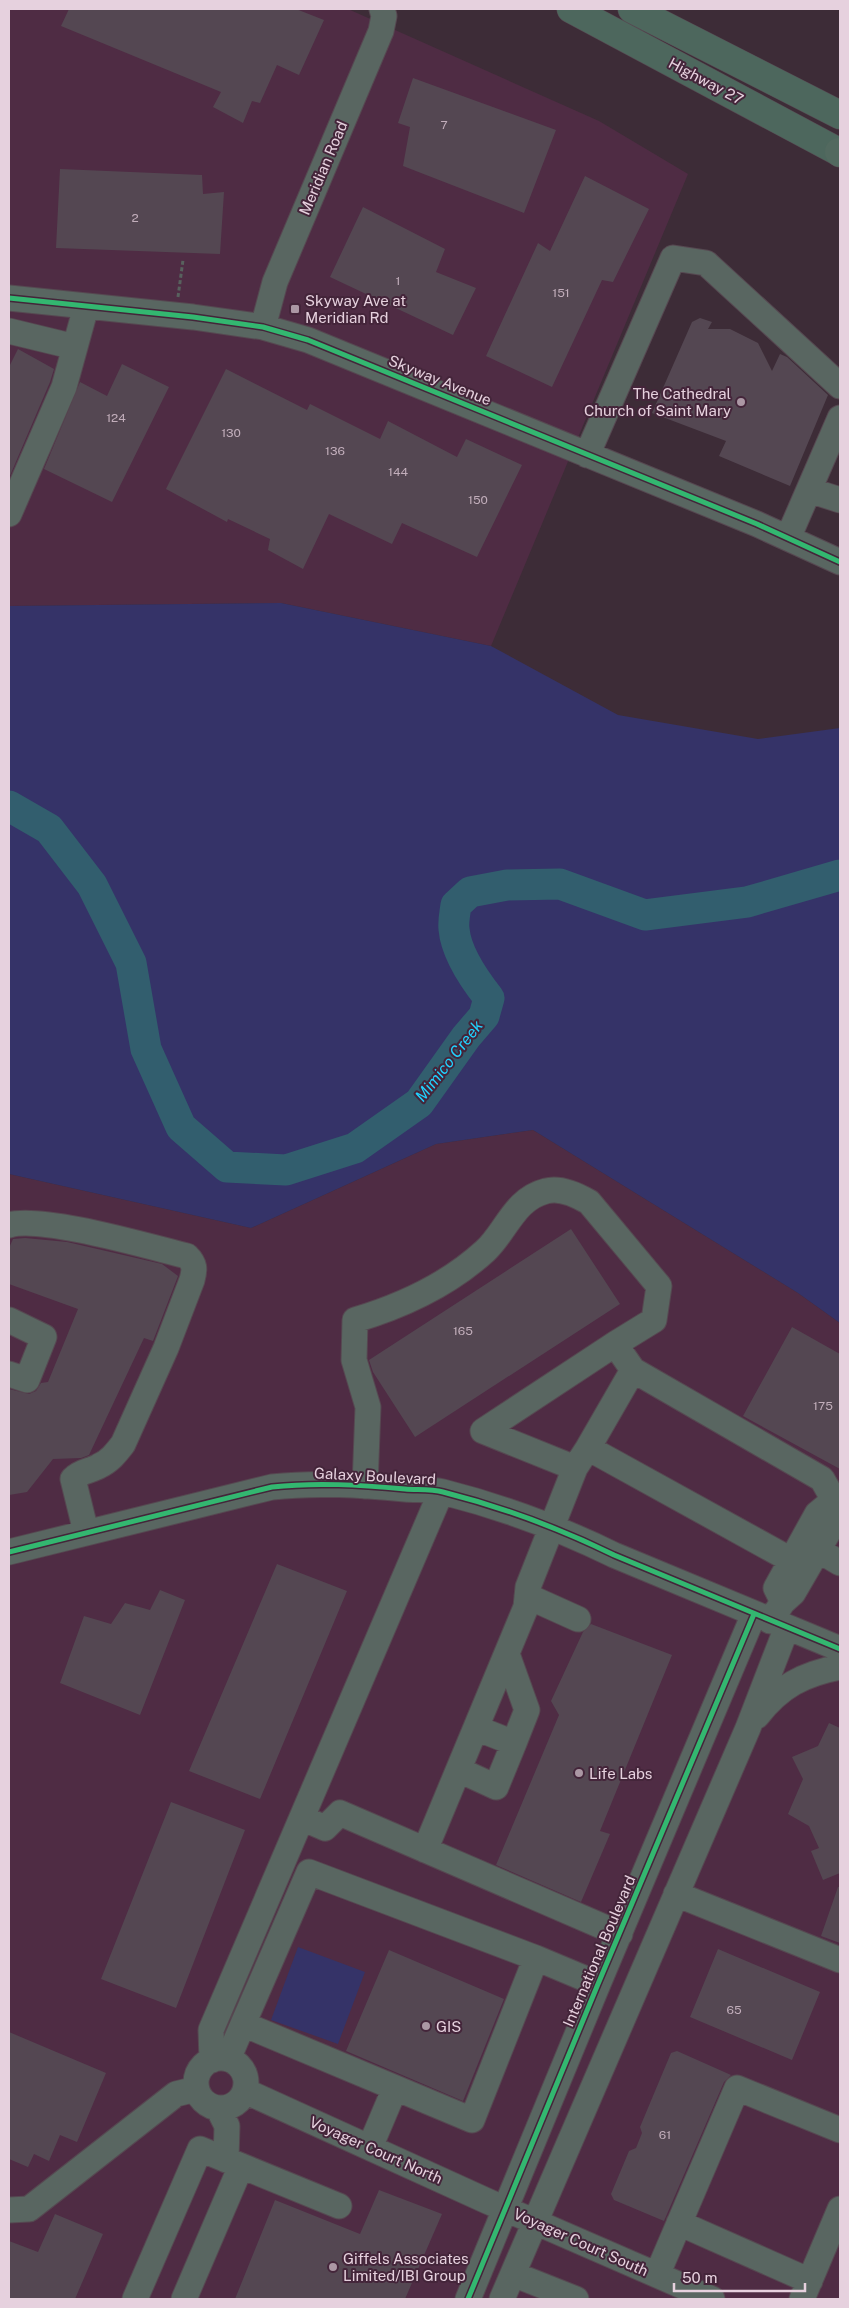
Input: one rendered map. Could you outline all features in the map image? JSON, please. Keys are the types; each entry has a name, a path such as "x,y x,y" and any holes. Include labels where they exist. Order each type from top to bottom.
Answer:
{"main road":[{"name":"Highway 27","path":"571,9 840,153"},
{"name":"Highway 27","path":"632,9 840,115"}],"street":[{"name":"Meridian Road","path":"263,327 275,282 381,31 384,16 382,9"},
{"path":"587,455 673,258 706,264 840,386"},
{"name":"Skyway Avenue","path":"10,303 176,315 263,327 308,340 788,538 840,562"},
{"path":"9,514 64,387 86,307"},
{"path":"9,331 75,347"},
{"path":"788,538 840,418"},
{"path":"809,490 840,500"},
{"path":"365,1486 368,1407 354,1360 355,1320 385,1311 456,1274 487,1250 514,1212 527,1200 546,1191 574,1193 589,1202 659,1286 654,1320 483,1431 582,1458 791,1560"},
{"path":"9,1226 24,1222 65,1228 187,1256 193,1261 192,1280 166,1348 123,1444 113,1457 98,1467 77,1475 73,1479 86,1532"},
{"path":"9,1320 44,1337 27,1380 9,1374"},
{"path":"615,1344 633,1370 822,1479 837,1503 836,1519 793,1593 774,1616"},
{"path":"425,1850 526,1607 528,1587 552,1527 582,1458 633,1370"},
{"name":"Galaxy Boulevard","path":"9,1552 272,1487 303,1484 365,1486 441,1492 506,1510 552,1527 774,1616"},
{"path":"441,1492 211,2030 220,2059 241,2068 246,2083 245,2091 234,2105 218,2108 203,2101 196,2090 200,2069 220,2059 243,2024 309,1872 536,1958 598,1984"},
{"path":"502,2299 748,1728 774,1616 776,1588 817,1514 837,1503"},
{"path":"818,1550 840,1563"},
{"path":"527,1596 578,1619"},
{"path":"774,1616 840,1649"},
{"name":"International Boulevard","path":"468,2299 620,1934 774,1616"},
{"path":"459,1770 496,1787 527,1710 507,1654"},
{"path":"748,1728 767,1703 792,1682 818,1671 840,1667"},
{"path":"476,1728 514,1743"},
{"path":"302,1818 325,1828 340,1813 620,1934"},
{"path":"676,1894 840,1960"},
{"path":"243,2024 472,2120 536,1958"},
{"path":"370,2147 395,2088"},
{"path":"657,2275 737,2088 840,2130"},
{"path":"9,2210 29,2209 176,2094 196,2090"},
{"name":"Voyager Court North","path":"245,2091 506,2210"},
{"path":"184,2299 234,2163 227,2126 218,2108"},
{"path":"134,2299 200,2149 339,2206"},
{"path":"679,2223 806,2290 840,2209"},
{"name":"Voyager Court South","path":"506,2210 712,2299"},
{"path":"513,2274 543,2293 576,2299"}],"path":[{"path":"176,315 183,260"}],"shaded area":[{"path":"9,9 348,9 599,121 688,174 491,646 281,603 9,606"},
{"path":"281,603 491,646 618,715 758,739 840,728 840,1323 798,1293 533,1130 436,1144 251,1228 9,1174 9,606"},
{"path":"533,1130 798,1293 840,1323 840,2299 9,2299 9,1174 251,1228 436,1144"},
{"path":"298,1947 365,1972 338,2044 271,2020"}],"building":[{"path":"69,9 296,9 324,20 299,75 277,65 260,103 252,101 243,123 213,107 221,92 61,26"},
{"path":"413,78 556,130 524,213 403,166 410,127 398,123"},
{"path":"60,169 202,175 203,194 224,192 220,254 56,248"},
{"path":"585,176 649,209 613,282 602,280 552,387 486,356 538,243 550,251"},
{"path":"363,207 445,249 436,272 476,288 453,335 330,277"},
{"name":"The Cathedral Church of Saint Mary","path":"700,318 712,322 708,329 730,329 758,343 772,371 780,354 787,357 828,395 790,486 719,456 726,441 652,413 692,322"},
{"path":"18,349 54,369 9,478 9,367"},
{"path":"122,364 169,387 112,502 44,469 80,382 107,396"},
{"path":"226,369 307,410 310,404 380,439 388,421 457,457 466,439 522,465 477,557 402,523 392,544 329,514 303,569 268,550 270,539 228,519 227,522 166,489"},
{"path":"571,1229 620,1304 415,1437 373,1372 369,1360"},
{"path":"25,1238 67,1242 162,1264 178,1276 153,1341 144,1338 89,1455 81,1458 53,1459 27,1492 9,1495 9,1389 29,1394 36,1391 41,1383 48,1382 78,1309 9,1284 9,1248 13,1239"},
{"path":"792,1327 840,1354 840,1469 743,1416"},
{"path":"277,1564 347,1591 260,1799 189,1771"},
{"path":"160,1590 185,1600 140,1715 60,1683 84,1616 111,1624 125,1603 150,1610"},
{"name":"Life Labs","path":"591,1624 672,1655 600,1831 610,1834 581,1902 496,1865 559,1715 551,1701 583,1632"},
{"path":"829,1723 840,1728 840,1873 823,1880 811,1851 819,1848 809,1826 788,1814 803,1779 792,1757 818,1746"},
{"path":"171,1802 245,1830 176,2008 101,1979"},
{"path":"838,1887 840,1887 840,1943 821,1936"},
{"path":"718,1949 820,1992 792,2060 690,2017"},
{"name":"GIS","path":"389,1950 504,1999 463,2101 346,2051"},
{"path":"9,2032 106,2073 77,2142 60,2135 49,2161 34,2154 28,2167 9,2159"},
{"path":"677,2051 731,2075 724,2082 664,2221 614,2200 611,2194 629,2151 636,2148 642,2133 640,2127 671,2053"},
{"name":"Giffels Associates Limited/IBI Group","path":"379,2190 442,2214 405,2299 235,2299 275,2200 360,2234"},
{"path":"55,2214 103,2234 75,2299 9,2299 9,2241 38,2252"}],"waterway":[{"name":"Mimico Creek","path":"9,806 49,829 92,885 131,963 146,1049 181,1127 227,1167 286,1170 355,1148 419,1103 466,1037 484,1016 489,998 477,983 462,956 455,938 456,905 470,892 507,885 560,884 645,915 747,902 840,875"}],"cycle path":[{"path":"9,298 193,317 263,327 308,340 757,524 840,562"},
{"path":"9,1552 272,1487 338,1485 434,1490 487,1504 551,1527 840,1649"},
{"path":"468,2299 754,1614"}],"place":[{"name":"Skyway Ave at Meridian Rd","path":"295,309"},
{"name":"The Cathedral Church of Saint Mary","path":"741,402"},
{"name":"Life Labs","path":"579,1773"},
{"name":"GIS","path":"426,2026"},
{"name":"Giffels Associates Limited/IBI Group","path":"333,2267"}]}
